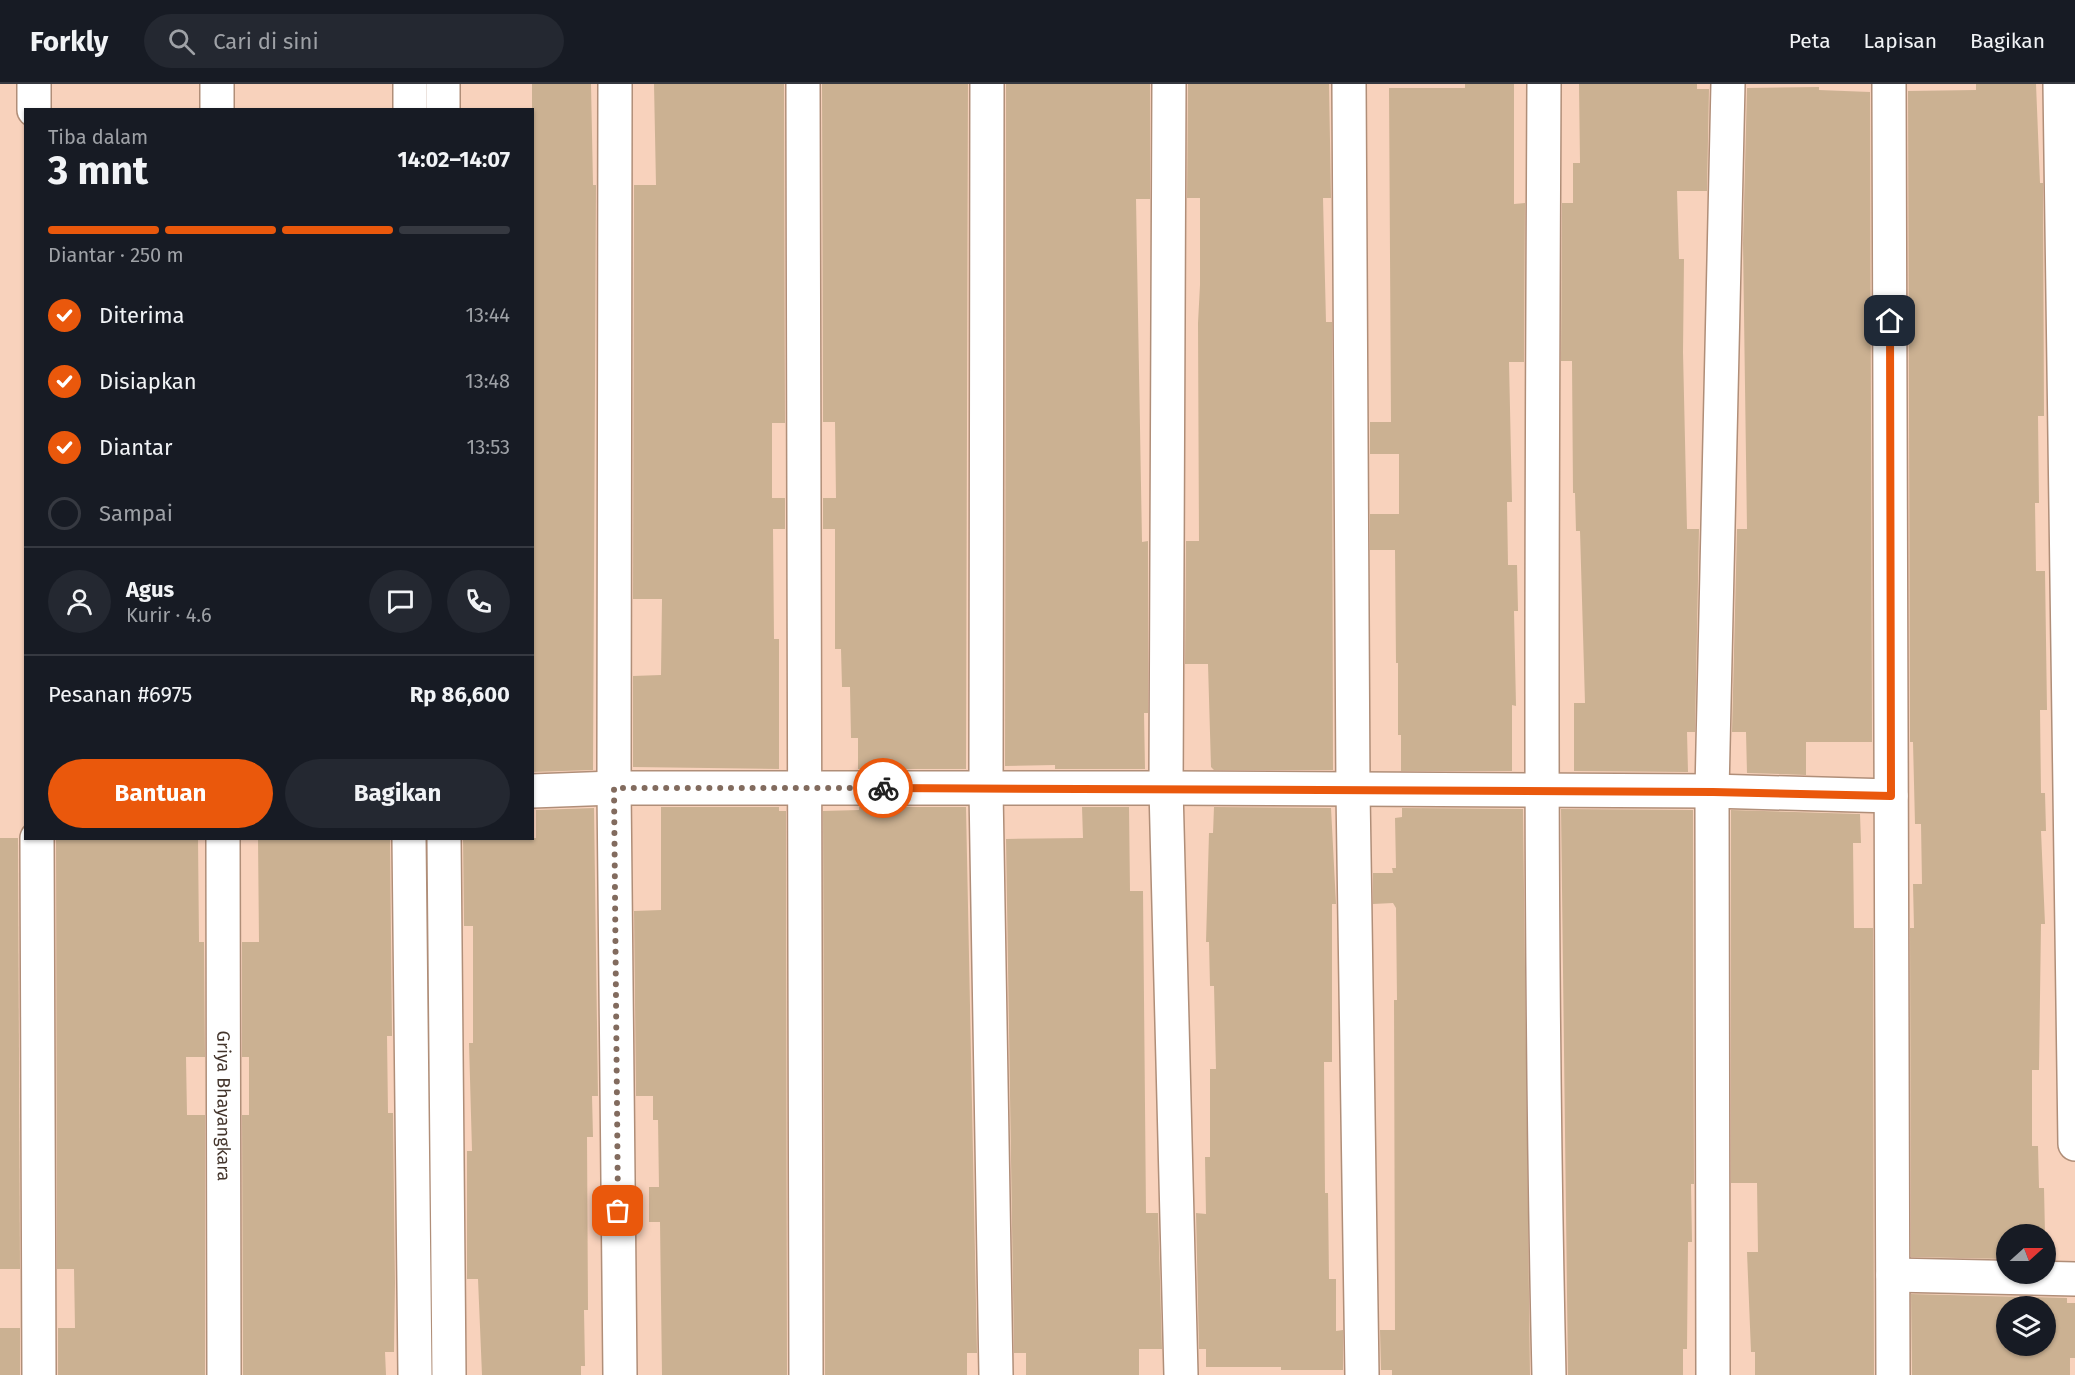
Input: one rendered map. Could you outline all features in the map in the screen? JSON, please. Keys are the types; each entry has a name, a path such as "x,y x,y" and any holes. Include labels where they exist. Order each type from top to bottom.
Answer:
{"street":[{"path":"34,84 34,108"},
{"path":"217,84 217,108"},
{"path":"410,84 410,108"},
{"path":"443,84 443,108"},
{"path":"615,84 614,788 620,1375"},
{"path":"803,84 806,1375"},
{"path":"987,84 986,790 996,1375"},
{"path":"1169,84 1166,788 1181,1375"},
{"path":"1349,84 1353,791 1362,1375"},
{"path":"1544,84 1541,791 1544,1152 1549,1375"},
{"path":"1713,1375 1713,792 1728,84"},
{"path":"1889,84 1893,1375"},
{"path":"2060,84 2075,1144"},
{"path":"534,791 804,787 986,790 1166,788 1713,792 1891,796"},
{"path":"37,840 39,1375"},
{"name":"Griya Bhayangkara","path":"224,840 224,1375"},
{"path":"409,840 415,1375"},
{"path":"444,840 449,1375"},
{"path":"1893,1275 2075,1279"}],"building":[{"path":"532,84 591,84 593,185 596,185 593,770 534,772 534,108 532,108"},
{"path":"654,84 784,84 785,423 772,423 772,498 785,498 785,529 773,529 774,639 779,639 779,769 633,767 633,676 661,675 662,599 633,599 634,185 656,185"},
{"path":"822,84 968,84 966,769 858,769 858,738 851,738 850,687 842,687 841,649 835,649 835,529 823,529 823,498 836,498 835,422 823,422"},
{"path":"1006,84 1150,84 1150,199 1136,199 1142,542 1148,541 1148,713 1144,713 1145,769 1055,769 1055,765 1005,766"},
{"path":"1188,84 1329,84 1331,198 1323,198 1326,322 1332,322 1333,770 1214,770 1211,767 1208,664 1185,664 1186,541 1199,541 1200,198 1187,198"},
{"path":"1465,84 1514,84 1514,204 1525,203 1524,362 1509,362 1512,502 1507,502 1508,565 1517,565 1518,611 1514,611 1516,706 1512,705 1512,771 1401,771 1401,735 1398,735 1398,663 1396,663 1395,550 1370,550 1370,514 1399,514 1399,454 1370,454 1370,422 1391,422 1389,88 1465,88"},
{"path":"1579,84 1697,84 1697,89 1709,89 1707,191 1677,191 1679,259 1684,259 1683,352 1687,529 1699,529 1695,732 1687,732 1688,772 1574,771 1574,703 1585,703 1580,531 1576,531 1575,493 1573,493 1572,361 1561,361 1562,203 1573,203 1573,163 1580,163"},
{"path":"1976,84 2036,84 2040,183 2043,183 2044,416 2038,416 2039,503 2035,503 2036,571 2045,571 2047,710 2040,710 2041,793 2045,793 2046,831 2041,831 2045,924 2041,924 2039,1070 2032,1070 2032,1146 2038,1146 2039,1188 2044,1188 2045,1224 1996,1224 1996,1259 1911,1257 1910,928 1914,928 1913,884 1922,884 1921,824 1915,824 1913,742 1910,742 1908,91 1976,90"},
{"path":"1819,87 1819,90 1870,92 1872,742 1806,742 1806,775 1747,773 1746,732 1732,732 1737,529 1747,529 1743,243 1747,88"},
{"path":"661,807 779,807 779,811 786,811 787,1375 662,1375 660,1222 649,1222 649,1187 659,1187 658,1120 653,1120 653,1096 636,1096 634,911 661,910"},
{"path":"859,807 966,807 977,1353 967,1353 967,1375 825,1375 823,811 859,810"},
{"path":"1082,807 1129,807 1130,891 1143,891 1146,1213 1158,1213 1162,1349 1139,1349 1139,1375 1026,1375 1026,1353 1014,1353 1006,839 1083,838"},
{"path":"1214,807 1331,808 1336,904 1332,904 1332,1062 1324,1062 1325,1193 1328,1193 1329,1279 1336,1279 1336,1331 1343,1330 1343,1370 1206,1367 1206,1349 1199,1349 1196,1213 1206,1214 1205,1157 1210,1157 1210,1069 1216,1069 1214,986 1210,986 1209,942 1206,942 1209,833 1213,833"},
{"path":"594,808 598,1096 592,1096 593,1137 587,1137 588,1310 584,1310 585,1366 581,1366 581,1375 482,1375 478,1279 467,1279 467,1151 472,1151 469,1043 473,1043 473,926 464,926 463,840 534,840 536,838 536,810"},
{"path":"1402,808 1523,809 1530,1375 1392,1375 1392,1370 1381,1370 1380,1330 1395,1330 1396,908 1393,903 1373,904 1373,873 1393,873 1392,868 1396,868 1395,818 1402,817"},
{"path":"1561,809 1693,810 1694,1184 1691,1184 1692,1242 1688,1242 1687,1349 1683,1349 1683,1375 1568,1375"},
{"path":"1731,810 1860,814 1861,843 1853,843 1854,928 1873,928 1874,1375 1755,1375 1755,1352 1751,1352 1747,1252 1758,1252 1757,1183 1731,1183"},
{"path":"0,838 18,838 20,1269 0,1269"},
{"path":"56,840 198,840 199,942 204,942 205,1057 186,1057 187,1115 205,1115 205,1375 58,1375 58,1328 75,1328 74,1269 57,1269"},
{"path":"258,840 390,840 392,1036 387,1036 388,1113 393,1113 395,1283 394,1352 385,1352 386,1375 243,1375 242,1115 249,1115 249,1057 242,1057 242,942 259,942"},
{"path":"1911,1294 1996,1296 1996,1356 2056,1356 2056,1298 2067,1298 2067,1303 2075,1303 2075,1358 2070,1358 2070,1375 1912,1375"},
{"path":"0,1328 20,1328 20,1375 0,1375"}],"way so far":[{"path":"618,1211 614,788 883,788"}],"route":[{"path":"883,788 1713,792 1891,796 1890,321"}]}
